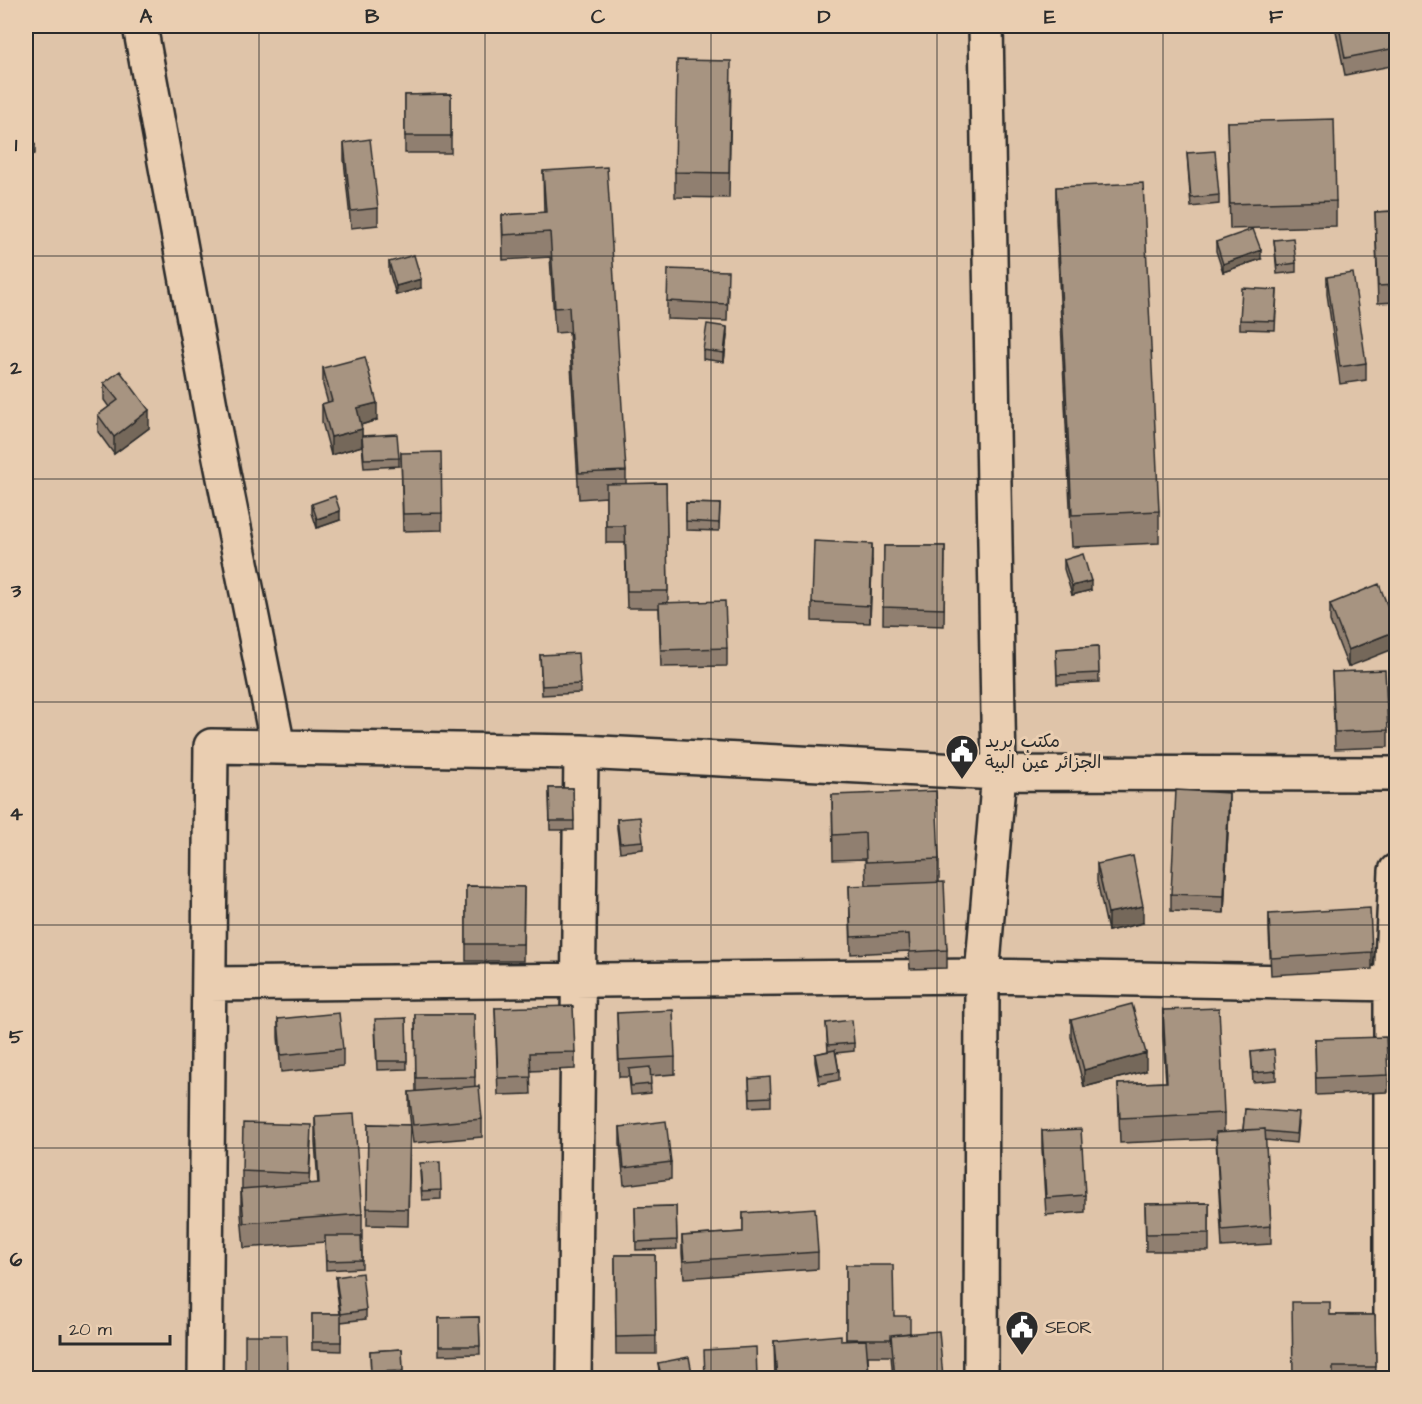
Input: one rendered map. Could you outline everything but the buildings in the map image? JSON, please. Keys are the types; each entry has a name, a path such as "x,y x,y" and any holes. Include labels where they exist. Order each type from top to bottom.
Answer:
{"street":[{"path":"140,26 215,434 278,747"},
{"path":"981,1378 982,976 999,773 986,26"},
{"path":"205,1378 211,746 581,752 999,773 1396,774"},
{"path":"574,1378 581,752"},
{"path":"1391,1378 1396,871"},
{"path":"209,984 982,976 1394,984"}],"place":[{"name":"مكتب بريد الجزائر عين البية","path":"962,780"},
{"name":"SEOR","path":"1022,1356"}]}
